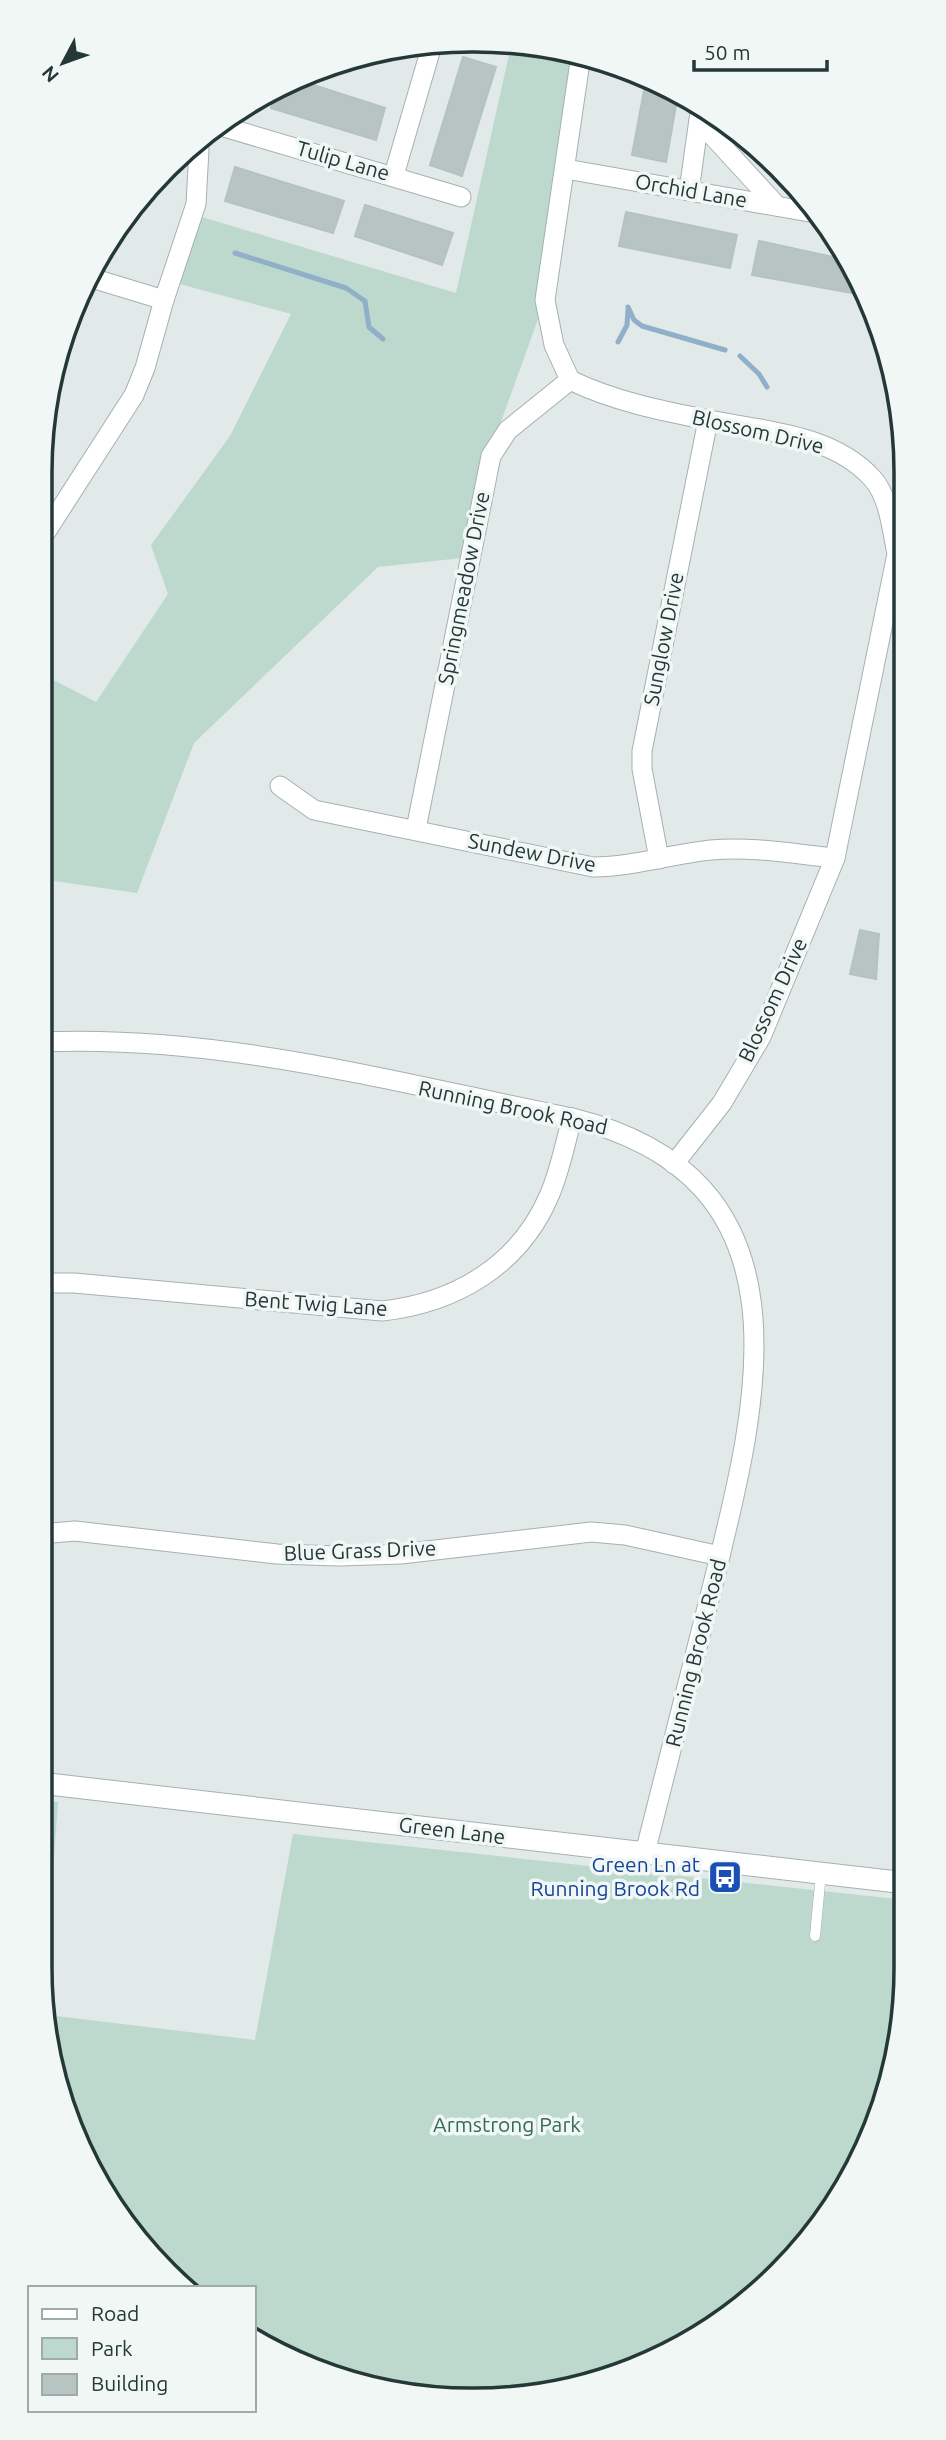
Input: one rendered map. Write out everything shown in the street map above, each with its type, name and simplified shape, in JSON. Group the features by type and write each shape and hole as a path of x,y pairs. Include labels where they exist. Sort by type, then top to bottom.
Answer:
{"street":[{"path":"394,175 429,55"},
{"path":"570,380 554,345 545,300 579,66"},
{"path":"689,191 699,119"},
{"path":"708,124 776,206"},
{"name":"Tulip Lane","path":"231,129 461,197"},
{"path":"52,522 134,395 145,368 163,300 196,204 199,155"},
{"name":"Orchid Lane","path":"566,169 801,211"},
{"path":"100,280 163,300"},
{"name":"Blossom Drive","path":"570,380 612,397 708,420 771,431 845,454 874,480 889,516 894,540"},
{"name":"Springmeadow Drive","path":"416,829 491,456 508,430 570,380"},
{"name":"Sunglow Drive","path":"659,859 642,769 642,751 708,420"},
{"name":"Blossom Drive","path":"674,1164 722,1103 761,1037 835,858 894,569"},
{"name":"Sundew Drive","path":"280,786 314,810 593,867 615,867 736,848 835,858"},
{"name":"Running Brook Road","path":"52,1042 157,1043 246,1052 572,1118 633,1138 674,1164 712,1203 729,1228 751,1285 756,1320 752,1398 746,1447 645,1853"},
{"name":"Bent Twig Lane","path":"52,1283 362,1311 411,1308 443,1298 495,1268 516,1248 536,1221 550,1194 572,1118"},
{"name":"Blue Grass Drive","path":"52,1533 75,1531 277,1554 339,1556 401,1554 592,1532 625,1535 720,1556"},
{"name":"Green Lane","path":"52,1784 894,1882"}],"lane":[{"path":"816,1936 821,1873"}],"green space":[{"path":"509,54 578,66 545,300 494,441 462,558 378,567 194,743 137,893 52,881 52,679 96,702 168,594 151,545 230,436 291,314 172,282 192,214 456,293"},
{"path":"52,1801 58,1802 52,1884"},
{"name":"Armstrong Park","path":"293,1834 894,1899 893,1995 879,2076 850,2153 823,2201 770,2264 707,2317 634,2355 582,2373 555,2379 501,2387 445,2387 391,2379 338,2365 287,2344 256,2327 256,2286 200,2286 157,2244 123,2201 96,2153 67,2076 55,2016 255,2040"}],"building":[{"path":"463,57 496,67 462,176 430,165"},
{"path":"313,85 385,108 376,140 271,108 272,104"},
{"path":"644,89 676,105 666,162 632,155"},
{"path":"235,167 344,201 333,233 225,201"},
{"path":"365,205 453,233 442,265 355,236"},
{"path":"626,212 737,235 730,268 619,246"},
{"path":"759,241 834,257 853,293 752,275"},
{"path":"860,930 879,934 876,979 850,974"}],"waterway":[{"path":"235,253 346,288 365,301 369,327 383,339"},
{"path":"628,307 634,320 642,326 725,350"},
{"path":"618,342 627,325 628,310"},
{"path":"740,356 759,374 767,387"}],"place":[{"name":"Green Ln at Running Brook Rd","path":"725,1877"}]}
